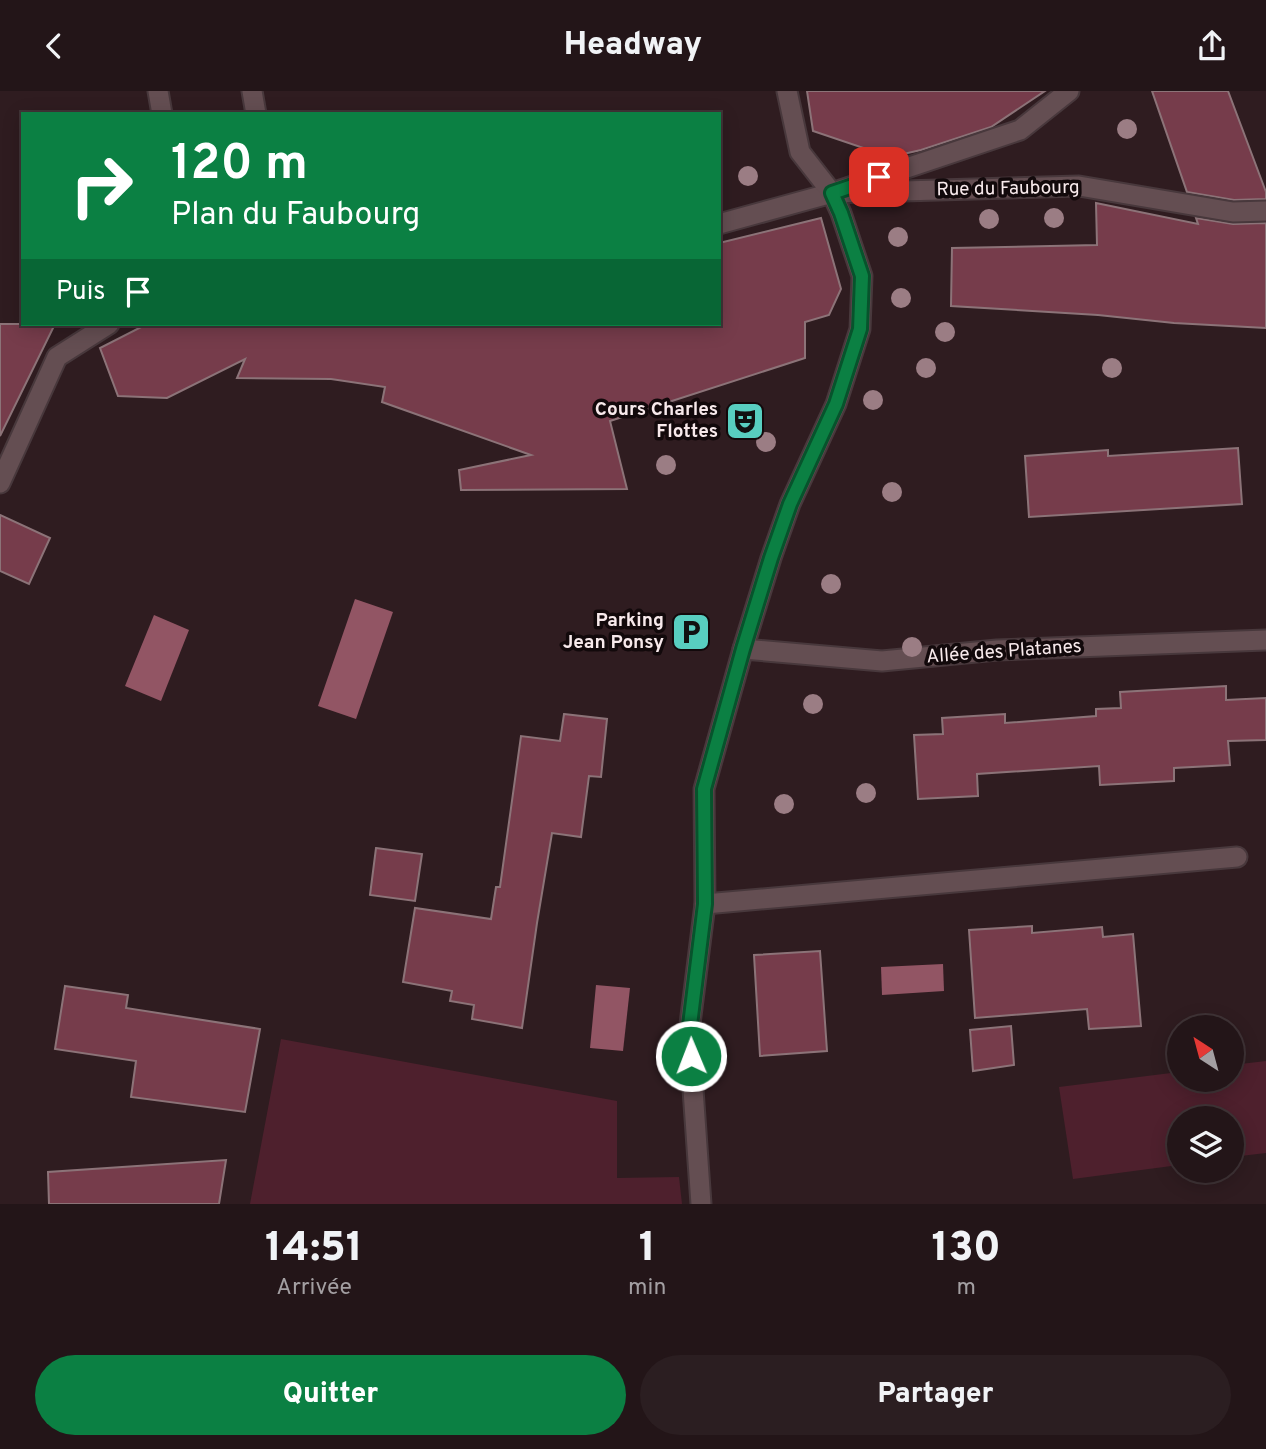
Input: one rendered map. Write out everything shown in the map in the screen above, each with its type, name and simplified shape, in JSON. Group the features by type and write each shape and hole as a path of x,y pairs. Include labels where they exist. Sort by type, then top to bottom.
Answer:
{"street":[{"path":"158,91 162,112"},
{"path":"252,91 256,112"},
{"path":"701,1204 689,1033 705,904 704,789 771,558 790,504 836,404 860,329 862,276 832,193 800,152 787,91"},
{"path":"721,223 832,193 1020,130 1069,91"},
{"name":"Rue du Faubourg","path":"832,193 1079,186 1233,212 1266,211"},
{"path":"0,483 57,357 106,326"},
{"name":"Allée des Platanes","path":"743,649 883,661 997,650 1266,640"},
{"path":"705,904 1237,857"}],"shaded area":[{"path":"355,599 393,612 356,719 318,706"},
{"path":"154,615 189,630 161,701 125,686"},
{"path":"943,964 944,991 882,995 881,967"},
{"path":"596,985 630,988 623,1051 590,1048"},
{"path":"281,1039 617,1101 617,1178 679,1177 682,1204 250,1204"},
{"path":"1266,1061 1266,1153 1244,1156 1244,1106 1167,1106 1167,1167 1073,1179 1059,1087 1167,1074 1167,1092 1244,1092 1244,1064"}],"building":[{"path":"807,91 1045,91 991,127 921,150 890,157 813,131"},
{"path":"1152,91 1228,91 1266,192 1266,199 1234,200 1187,192"},
{"path":"1096,203 1198,224 1196,218 1233,224 1266,223 1266,328 951,306 952,248 1097,245"},
{"path":"821,218 841,289 829,315 805,322 805,358 610,421 627,489 461,490 459,470 531,455 382,402 385,387 331,379 237,378 245,359 167,398 118,396 100,348 143,326 721,326 721,243"},
{"path":"0,324 54,326 0,436"},
{"path":"1238,448 1242,504 1029,517 1025,456 1108,450 1108,456"},
{"path":"0,515 50,538 29,584 0,571"},
{"path":"1226,686 1226,700 1266,698 1266,740 1228,741 1230,765 1174,768 1174,781 1100,785 1099,766 977,774 978,796 918,799 914,735 943,734 942,718 1005,714 1005,723 1096,716 1096,709 1121,708 1120,692"},
{"path":"564,714 607,719 601,777 589,776 581,837 552,833 522,1028 472,1019 474,1005 450,1001 452,991 403,982 415,908 491,919 496,887 500,887 521,736 560,741"},
{"path":"376,848 422,854 415,901 370,895"},
{"path":"1032,926 1032,933 1102,927 1103,937 1133,934 1141,1026 1089,1029 1087,1009 975,1018 969,930"},
{"path":"820,951 827,1051 760,1056 754,955"},
{"path":"65,986 128,995 126,1008 260,1029 245,1112 131,1097 136,1061 55,1049"},
{"path":"1011,1026 1014,1065 973,1071 970,1030"},
{"path":"226,1160 219,1204 49,1204 48,1172"}],"place":[{"name":"Cours Charles Flottes","path":"745,421"},
{"name":"Parking Jean Ponsy","path":"691,632"}],"route":[{"path":"691,1056 689,1033 705,904 704,789 771,558 790,504 836,404 860,329 862,276 832,193 879,177"}]}
